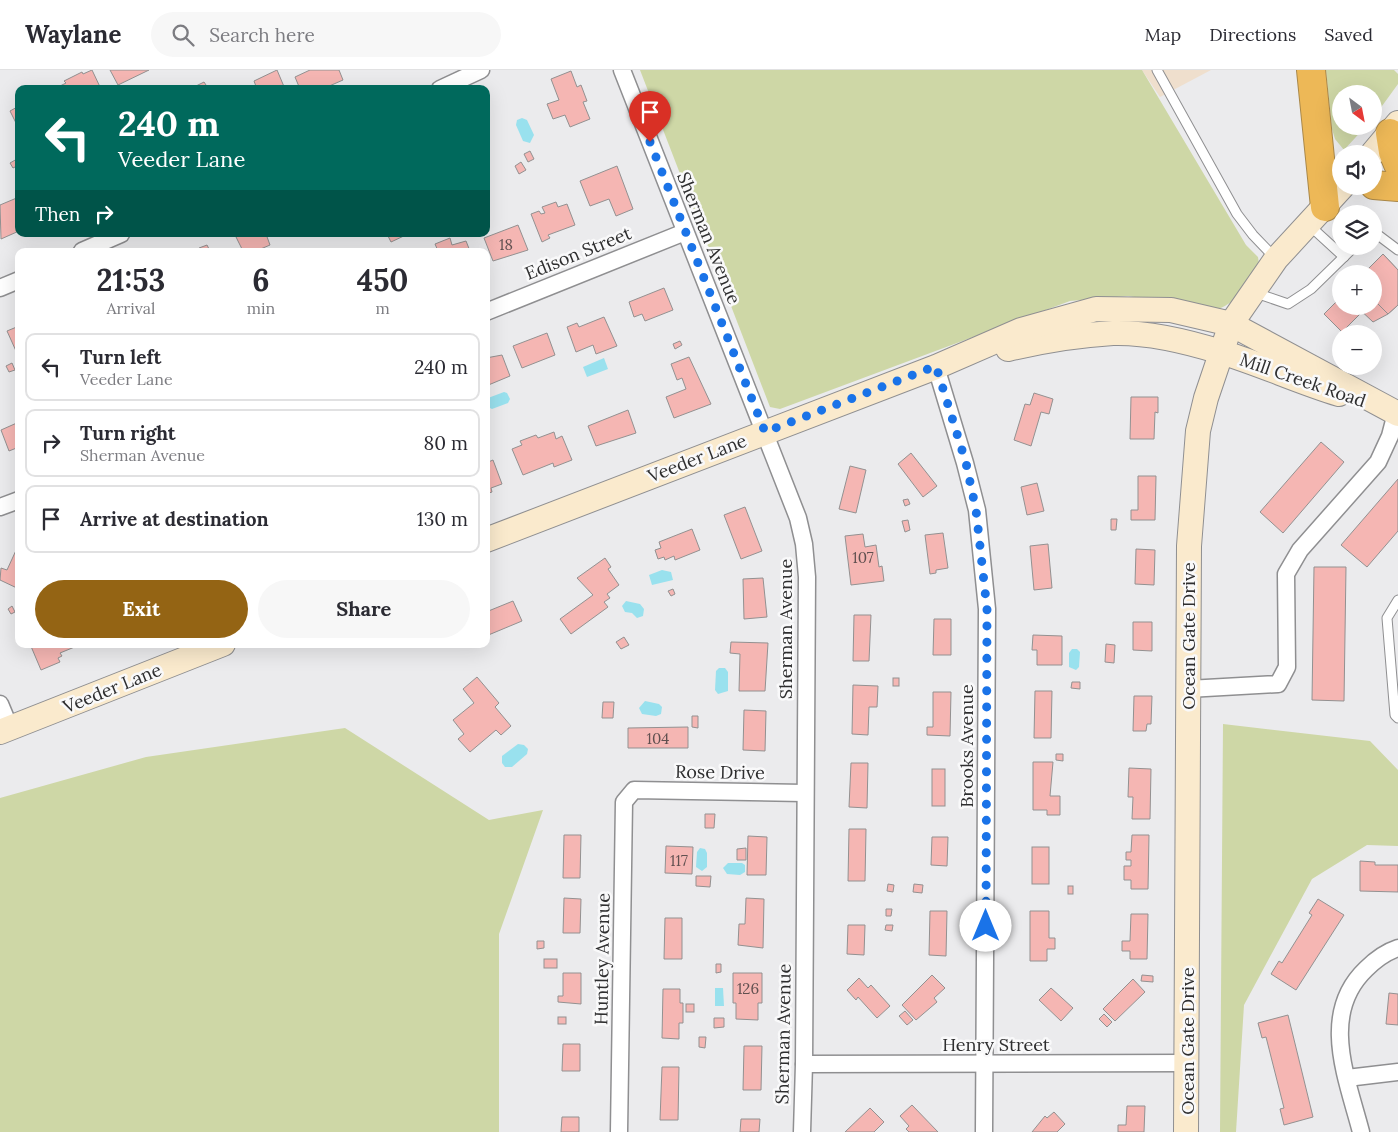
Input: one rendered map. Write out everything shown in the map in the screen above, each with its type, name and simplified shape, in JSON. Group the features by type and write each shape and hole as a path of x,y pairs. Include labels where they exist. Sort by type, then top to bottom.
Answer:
{"highway":[{"path":"1311,70 1316,122 1317,216"},
{"path":"1316,122 1332,152"},
{"path":"1394,128 1393,152 1398,164"},
{"path":"1382,186 1398,188"}],"street":[{"path":"449,85 481,70"},
{"name":"Sherman Avenue","path":"622,70 765,432 798,518 804,544 807,577 802,1132"},
{"path":"1380,145 1394,128"},
{"name":"Ocean Gate Drive","path":"1186,1132 1189,546 1198,431 1231,324 1276,259 1335,195"},
{"name":"Edison Street","path":"490,310 685,232"},
{"path":"89,248 113,237"},
{"path":"0,288 15,282"},
{"name":"Veeder Lane","path":"490,538 936,366 1022,330 1096,309 1171,310 1231,324"},
{"name":"Mill Creek Road","path":"1231,324 1393,411"},
{"name":"Veeder Lane","path":"936,366 1034,343 1114,333 1170,339 1222,352"},
{"name":"Mill Creek Road","path":"1222,352 1309,385 1393,411"},
{"name":"Brooks Avenue","path":"936,366 966,463 976,510 987,609 986,1065 984,1132"},
{"path":"1188,689 1278,684 1287,667 1286,574 1300,550 1378,462 1390,436 1393,411"},
{"path":"0,507 15,501"},
{"name":"Veeder Lane","path":"5,730 213,648"},
{"path":"0,704 5,730"},
{"name":"Rose Drive","path":"634,790 804,793"},
{"name":"Huntley Avenue","path":"619,1132 624,802 634,790"},
{"path":"1361,1132 1340,1044 1340,1015 1345,997 1356,979 1373,962 1398,948"},
{"name":"Henry Street","path":"804,1064 1187,1063"},
{"path":"1347,1078 1398,1072"}],"lane":[{"path":"1157,70 1237,214 1253,235 1276,259"},
{"path":"1253,292 1288,304 1311,289 1344,257 1317,216"},
{"path":"1382,238 1398,250"},
{"path":"1398,600 1387,618 1395,715 1398,718"}],"shaded area":[{"path":"1142,70 1211,70 1160,97"}],"green space":[{"path":"640,70 1142,70 1246,245 1258,257 1259,264 1235,299 1221,308 1213,310 1128,296 1070,301 780,409 770,407"},
{"path":"1326,70 1394,70 1398,74 1398,84 1382,106 1382,85 1332,85 1332,129"},
{"path":"1334,135 1358,135 1349,145 1340,145"},
{"path":"1223,724 1370,741 1398,770 1398,846 1367,845 1312,879 1244,1005 1236,1132 1220,1132"},
{"path":"345,728 489,820 543,810 499,934 499,1132 0,1132 0,798 146,757"}],"water":[{"path":"522,118 527,120 534,135 530,143 523,141 516,125 517,120"},
{"path":"604,358 608,369 587,377 583,367"},
{"path":"504,392 507,393 510,399 508,403 492,409 490,408 490,397"},
{"path":"662,570 671,572 673,580 652,585 649,575"},
{"path":"626,601 640,604 644,609 643,616 637,618 632,613 625,612 622,606"},
{"path":"1072,649 1077,649 1080,652 1079,667 1076,670 1069,667 1069,653"},
{"path":"719,668 725,668 728,672 728,691 718,694 715,690 716,671"},
{"path":"645,701 659,704 662,707 661,714 656,716 642,714 639,708"},
{"path":"518,744 524,745 528,749 527,754 512,767 505,767 502,763 502,756"},
{"path":"700,848 705,849 707,853 707,867 702,871 696,867 697,852"},
{"path":"728,863 742,863 745,865 745,872 740,875 727,874 723,868"},
{"path":"715,988 723,988 724,1006 715,1006"}],"building":[{"path":"92,70 99,85 62,85 66,83 64,81 82,72 83,74"},
{"path":"110,70 149,70 118,85"},
{"path":"277,70 283,85 256,85 254,81"},
{"path":"310,70 339,70 343,80 332,85 298,85 295,77"},
{"path":"571,71 577,87 581,85 587,101 583,102 590,119 570,127 565,115 553,119 547,104 559,100 551,79"},
{"path":"15,108 15,121 10,111"},
{"path":"530,151 534,159 528,162 524,154"},
{"path":"15,160 15,167 13,168 10,163"},
{"path":"521,162 526,170 519,174 515,166"},
{"path":"617,166 633,209 616,216 609,199 590,206 580,181"},
{"path":"15,199 15,233 1,239 0,205"},
{"path":"556,202 558,207 567,204 575,225 548,235 550,238 542,242 531,214 539,211 541,214 545,213 542,207"},
{"path":"518,225 528,250 493,261 490,248 488,248 484,238"},
{"path":"236,237 267,237 270,245 263,248 242,248"},
{"path":"388,237 402,237 391,242"},
{"path":"450,238 452,245 466,241 469,248 437,248 435,244"},
{"path":"1382,255 1398,270 1398,305 1388,314 1382,308 1382,265 1372,265"},
{"path":"1382,255 1398,270 1398,305 1388,314 1382,308 1382,265 1372,265"},
{"path":"664,288 673,310 645,321 642,314 634,317 629,302"},
{"path":"1332,306 1332,315 1359,315 1349,325 1335,325 1324,314"},
{"path":"1382,308 1388,314 1373,322 1366,315 1382,315"},
{"path":"604,317 617,346 596,354 593,345 576,352 567,327 577,323 579,327"},
{"path":"15,328 15,349 7,331"},
{"path":"547,333 555,355 522,368 513,346"},
{"path":"680,341 682,345 675,349 673,344"},
{"path":"502,355 510,376 490,384 490,357"},
{"path":"689,357 711,404 674,418 666,397 686,389 682,378 677,380 671,364"},
{"path":"12,363 15,370 9,372 6,366"},
{"path":"1034,393 1053,399 1049,414 1041,412 1031,446 1014,440 1025,404 1030,405"},
{"path":"1131,397 1158,397 1158,413 1155,412 1154,439 1130,439"},
{"path":"628,410 636,433 596,446 588,426"},
{"path":"15,424 15,449 9,451 1,430"},
{"path":"554,432 556,439 562,436 572,460 554,467 553,463 523,475 512,449 522,445 520,441 536,435 538,438"},
{"path":"1321,442 1344,462 1283,533 1260,512"},
{"path":"911,453 937,486 923,497 898,464"},
{"path":"493,460 502,484 491,488 492,492 490,493 490,461"},
{"path":"850,466 866,470 856,513 839,509"},
{"path":"1138,476 1156,476 1155,520 1131,520 1131,510 1138,510"},
{"path":"1398,479 1398,531 1367,567 1341,545"},
{"path":"1037,483 1044,511 1027,515 1021,487"},
{"path":"908,499 910,504 905,506 903,500"},
{"path":"745,507 762,551 741,559 724,515"},
{"path":"1111,519 1117,519 1116,530 1111,530"},
{"path":"908,520 910,530 905,532 902,521"},
{"path":"692,529 700,550 675,560 674,556 665,560 664,557 658,559 655,550 661,548 659,542"},
{"path":"943,533 948,568 936,570 936,573 930,574 925,535"},
{"path":"863,534 865,547 876,545 879,567 882,566 884,581 851,585 845,536"},
{"path":"1048,544 1052,588 1034,590 1030,546"},
{"path":"1136,549 1155,550 1154,585 1135,584"},
{"path":"15,553 15,587 0,580 1,568 7,570"},
{"path":"605,558 611,567 608,569 619,585 607,594 610,598 604,602 608,607 571,634 560,619 593,595 577,578"},
{"path":"1314,567 1346,567 1344,701 1312,700"},
{"path":"763,578 767,617 744,619 743,579"},
{"path":"673,589 675,594 671,596 668,591"},
{"path":"513,601 522,621 490,634 490,610"},
{"path":"12,606 15,612 11,614 8,609"},
{"path":"854,615 871,615 869,661 853,661"},
{"path":"934,619 951,619 951,655 933,655"},
{"path":"1133,622 1152,622 1152,651 1133,650"},
{"path":"1033,635 1062,636 1062,665 1037,665 1037,650 1032,650"},
{"path":"624,637 629,645 621,649 616,642"},
{"path":"731,642 768,643 765,691 739,691 740,654 730,653"},
{"path":"1106,644 1115,645 1114,663 1105,662"},
{"path":"32,648 72,648 60,653 62,656 58,658 60,662 41,670"},
{"path":"477,677 499,703 495,707 511,726 501,735 496,730 470,752 458,739 464,734 453,720 474,703 463,689"},
{"path":"893,678 899,678 899,686 893,686"},
{"path":"1072,682 1080,682 1080,689 1071,688"},
{"path":"853,685 878,686 877,707 869,707 868,735 852,734"},
{"path":"1035,691 1052,691 1051,738 1034,738"},
{"path":"933,692 951,692 950,736 927,735 927,727 933,727"},
{"path":"1134,696 1152,696 1151,724 1147,724 1146,731 1133,731"},
{"path":"603,702 614,702 613,718 602,718"},
{"path":"744,710 766,711 765,751 743,750"},
{"path":"692,716 698,716 698,728 692,727"},
{"path":"688,727 688,748 628,748 628,728"},
{"path":"1056,754 1063,754 1063,761 1056,760"},
{"path":"1033,762 1053,762 1050,796 1060,796 1060,815 1047,815 1047,810 1033,810"},
{"path":"851,763 868,763 867,808 849,807"},
{"path":"1129,768 1151,769 1150,819 1132,819 1133,797 1128,797"},
{"path":"932,769 945,769 945,806 932,806"},
{"path":"705,814 715,814 714,828 705,828"},
{"path":"849,829 866,829 865,881 848,881"},
{"path":"564,835 581,835 580,878 563,878"},
{"path":"1132,835 1149,835 1148,889 1131,889 1131,880 1124,880 1124,866 1131,866 1131,860 1126,860 1126,852 1131,852"},
{"path":"748,836 767,837 766,875 747,875"},
{"path":"932,837 948,837 947,866 931,865"},
{"path":"666,846 693,847 692,874 665,873"},
{"path":"1032,847 1049,847 1049,884 1032,884"},
{"path":"746,848 746,860 737,860 737,849"},
{"path":"1360,861 1375,862 1375,865 1398,865 1398,892 1360,891"},
{"path":"696,876 711,876 710,887 696,886"},
{"path":"888,884 894,885 893,892 887,891"},
{"path":"914,884 923,885 922,893 913,892"},
{"path":"1068,886 1073,886 1073,894 1068,894"},
{"path":"564,898 581,899 580,933 563,933"},
{"path":"746,898 764,899 763,948 738,945 739,924 745,924"},
{"path":"1318,899 1344,915 1296,990 1271,974 1279,961 1282,963 1312,915 1309,913"},
{"path":"886,909 892,909 891,916 886,916"},
{"path":"930,911 947,911 946,956 929,955"},
{"path":"1030,911 1049,911 1049,938 1055,938 1055,949 1047,949 1047,961 1030,961"},
{"path":"1131,914 1148,914 1147,959 1130,959 1130,951 1122,951 1122,941 1130,941"},
{"path":"665,918 682,918 682,959 664,959"},
{"path":"848,925 865,925 864,955 847,954"},
{"path":"886,925 893,925 892,931 885,930"},
{"path":"537,941 544,941 544,948 537,949"},
{"path":"544,959 557,959 557,968 544,968"},
{"path":"716,964 721,964 721,972 716,973"},
{"path":"563,973 581,973 581,1004 558,1002 558,996 563,996"},
{"path":"733,973 762,973 762,1003 758,1003 758,1020 736,1019 736,1003 733,1003"},
{"path":"932,975 945,988 934,998 937,1002 916,1020 902,1005"},
{"path":"1142,975 1153,976 1153,982 1141,981"},
{"path":"859,978 868,988 871,985 890,1006 877,1018 858,997 856,1000 847,990"},
{"path":"1133,979 1145,992 1115,1021 1103,1009"},
{"path":"1051,988 1073,1008 1061,1021 1039,1000"},
{"path":"663,989 680,989 680,1003 683,1003 683,1023 679,1023 679,1039 662,1038"},
{"path":"1389,993 1398,994 1398,1025 1386,1024"},
{"path":"686,1004 694,1004 694,1012 686,1012"},
{"path":"905,1011 913,1020 907,1025 899,1016"},
{"path":"1104,1014 1112,1022 1107,1027 1099,1019"},
{"path":"1288,1015 1313,1117 1284,1125 1280,1109 1284,1108 1266,1037 1262,1038 1258,1023"},
{"path":"558,1017 566,1017 566,1024 558,1024"},
{"path":"714,1018 724,1018 724,1027 714,1028"},
{"path":"699,1037 706,1037 705,1048 699,1047"},
{"path":"563,1044 580,1044 580,1071 562,1071"},
{"path":"744,1046 762,1046 761,1090 743,1090"},
{"path":"662,1067 679,1067 678,1120 660,1120"},
{"path":"912,1105 938,1132 909,1132 906,1129 909,1126 900,1116"},
{"path":"1127,1106 1145,1106 1144,1132 1118,1132 1118,1125 1126,1125"},
{"path":"870,1108 884,1122 874,1132 845,1132"},
{"path":"1054,1112 1065,1124 1057,1132 1032,1132 1045,1116 1047,1118"},
{"path":"562,1117 579,1117 579,1132 561,1132"},
{"path":"741,1119 760,1119 759,1132 740,1132"}],"route":[{"path":"650,142 765,432 936,366 966,463 976,510 987,609 986,926"}]}
